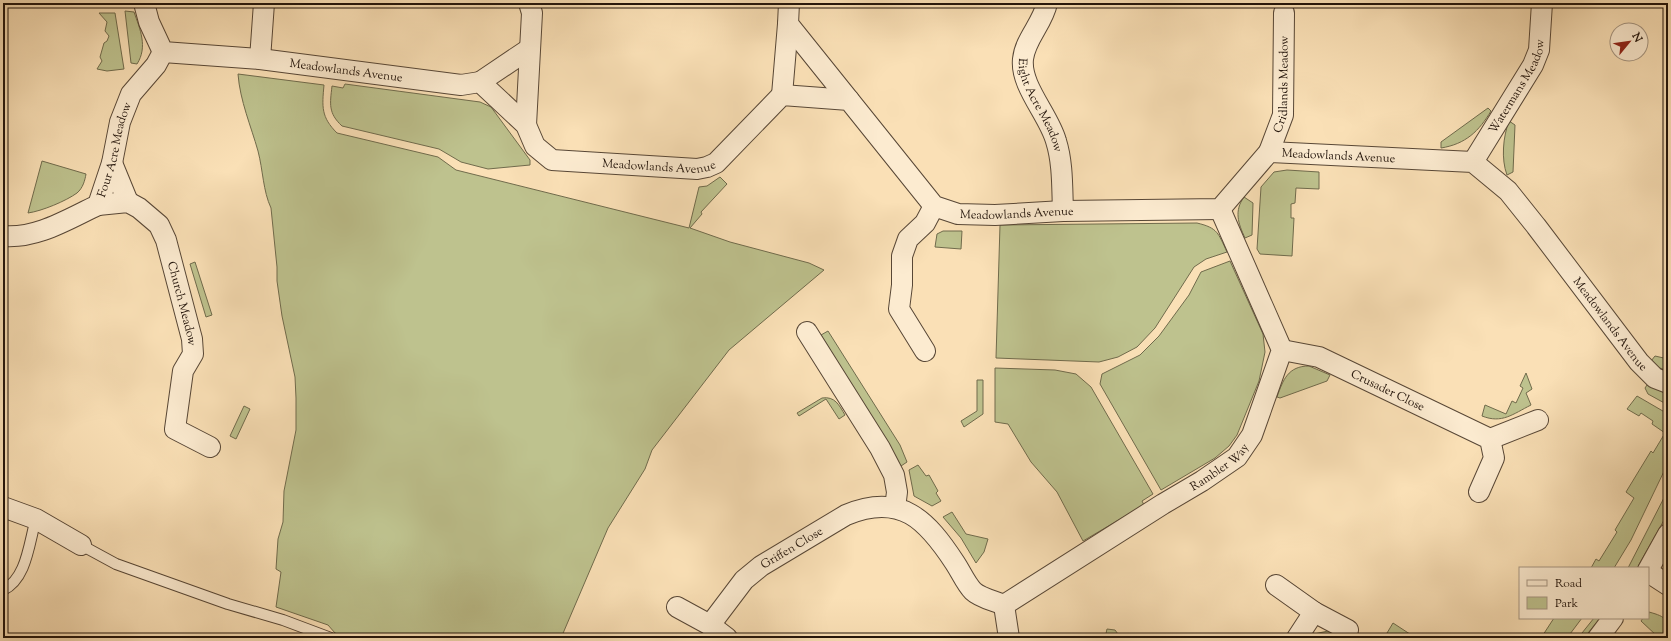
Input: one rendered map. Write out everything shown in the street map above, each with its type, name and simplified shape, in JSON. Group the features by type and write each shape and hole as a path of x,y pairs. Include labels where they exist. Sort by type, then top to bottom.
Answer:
{"street":[{"path":"144,3 149,22 163,52"},
{"path":"260,59 264,3"},
{"name":"Meadowlands Avenue","path":"526,125 532,13 529,3"},
{"path":"789,3 782,95 849,100"},
{"name":"Eight Acre Meadow","path":"1047,3 1046,11 1028,43 1023,58 1023,72 1056,139 1059,153 1063,211"},
{"name":"Watermans Meadow","path":"1472,162 1533,65 1539,50 1542,3"},
{"name":"Cridlands Meadow","path":"1269,152 1283,116 1284,13"},
{"path":"788,24 934,206 926,223 908,239 902,256 902,285 899,309 925,351"},
{"name":"Meadowlands Avenue","path":"163,52 260,59 461,85 480,82 529,49"},
{"name":"Four Acre Meadow","path":"3,236 15,237 36,233 98,205 112,163 120,122 131,94 156,65 163,52"},
{"name":"Meadowlands Avenue","path":"480,82 526,125 535,146 552,160 697,169 716,163 782,95"},
{"name":"Meadowlands Avenue","path":"934,206 958,214 995,215 1063,211 1220,209 1269,152 1472,162 1508,191 1639,362 1655,378 1668,383"},
{"path":"98,205 128,202 112,163"},
{"name":"Church Meadow","path":"128,202 139,208 159,226 166,240 192,339 193,354 183,371 175,429 210,447"},
{"path":"1220,209 1282,350"},
{"path":"807,332 880,448 894,475 897,492 896,508"},
{"name":"Crusader Close","path":"1282,350 1319,357 1490,440"},
{"name":"Rambler Way","path":"1004,605 1163,504 1202,481 1237,456 1252,435 1282,350"},
{"path":"1479,492 1494,458 1490,440 1538,420"},
{"path":"3,506 36,519 81,545"},
{"name":"Griffen Close","path":"710,625 744,580 761,566 846,515 860,509 878,507 896,508 912,514 924,522 938,537 974,592 1004,605"},
{"path":"1649,569 1668,534"},
{"path":"1649,572 1668,585"},
{"path":"1276,585 1314,612 1348,630"},
{"path":"1004,605 1009,638"},
{"path":"677,607 710,625 727,638"},
{"path":"1297,638 1314,612"},
{"path":"1598,638 1612,619"}],"lane":[{"path":"3,590 10,586 20,574 36,519"},
{"path":"81,545 116,564 228,604 283,620 331,638"}],"green space":[{"path":"125,11 134,12 142,38 142,51 137,64 131,63"},
{"path":"99,13 115,13 124,69 107,71 97,69 102,61 100,57 104,43 107,41 109,36 105,31 107,22"},
{"path":"238,74 324,85 323,106 325,117 337,133 438,157 456,170 689,228 699,187 707,186 720,177 727,184 701,212 702,214 690,228 730,242 809,263 824,270 729,350 652,450 645,469 608,528 561,638 347,638 335,633 328,625 276,607 281,572 276,569 278,539 283,522 284,491 296,430 295,377 282,316 277,281 271,208 266,195 258,151 243,104"},
{"path":"345,84 480,102 491,107 530,160 530,165 488,169 461,162 439,149 342,126 334,117 332,112 331,98 332,86 343,88"},
{"path":"1488,108 1491,111 1482,125 1471,136 1458,143 1441,148 1441,142"},
{"path":"1509,121 1515,125 1513,172 1507,175 1503,155 1505,134"},
{"path":"42,161 86,174 85,179 81,189 72,196 47,208 28,213"},
{"path":"1287,170 1319,172 1319,189 1296,188 1295,203 1291,204 1291,218 1294,218 1292,256 1260,254 1257,249 1261,187 1274,172"},
{"path":"1244,197 1253,203 1252,235 1245,238 1240,227 1238,217 1239,207"},
{"path":"1197,223 1213,229 1219,236 1227,252 1206,259 1194,267 1155,328 1137,347 1118,357 1099,362 996,358 1000,225"},
{"path":"943,231 962,231 961,249 935,247 937,234"},
{"path":"1230,261 1263,334 1265,352 1259,381 1237,435 1229,446 1215,458 1161,490 1100,384 1102,374 1140,355 1159,336 1189,295 1201,272"},
{"path":"195,262 212,315 206,317 190,264"},
{"path":"828,331 900,445 907,462 901,466 821,335"},
{"path":"1655,356 1668,359 1668,371 1657,367 1651,361"},
{"path":"1309,366 1330,375 1327,381 1280,398 1277,397 1284,380 1291,371 1296,368"},
{"path":"995,368 1055,370 1076,374 1091,387 1153,494 1142,501 1144,505 1083,541 1057,492 1031,462 1008,424 995,422"},
{"path":"1526,373 1532,389 1526,393 1531,405 1507,417 1496,419 1482,416 1485,405 1506,414 1512,401 1516,403 1523,388 1520,386"},
{"path":"977,380 983,380 983,414 964,427 961,421 977,411"},
{"path":"1647,385 1668,394 1668,405 1648,394 1645,388"},
{"path":"1637,396 1668,414 1668,463 1631,540 1615,567 1592,567 1596,559 1599,561 1617,532 1615,530 1634,498 1626,492 1651,451 1653,453 1665,433 1652,424 1653,421 1641,413 1639,416 1627,409"},
{"path":"822,398 830,398 836,402 845,415 839,419 826,399 799,416 797,413"},
{"path":"244,406 250,409 236,439 230,436"},
{"path":"918,465 926,476 929,475 938,491 936,493 941,501 932,506 914,496 909,470"},
{"path":"1668,490 1668,513 1638,567 1629,567"},
{"path":"952,512 966,534 988,539 984,552 976,563 961,538 943,517"},
{"path":"1649,612 1663,617 1668,627 1668,638 1655,638 1657,636 1641,621 1642,619 1649,619"},
{"path":"1553,619 1581,619 1567,638 1541,638"},
{"path":"1593,619 1599,619 1584,638 1578,638"},
{"path":"1393,623 1416,638 1394,638 1387,633"},
{"path":"1107,629 1115,630 1121,638 1105,638"},
{"path":"1328,631 1336,633 1344,638 1309,638 1314,634"}]}
